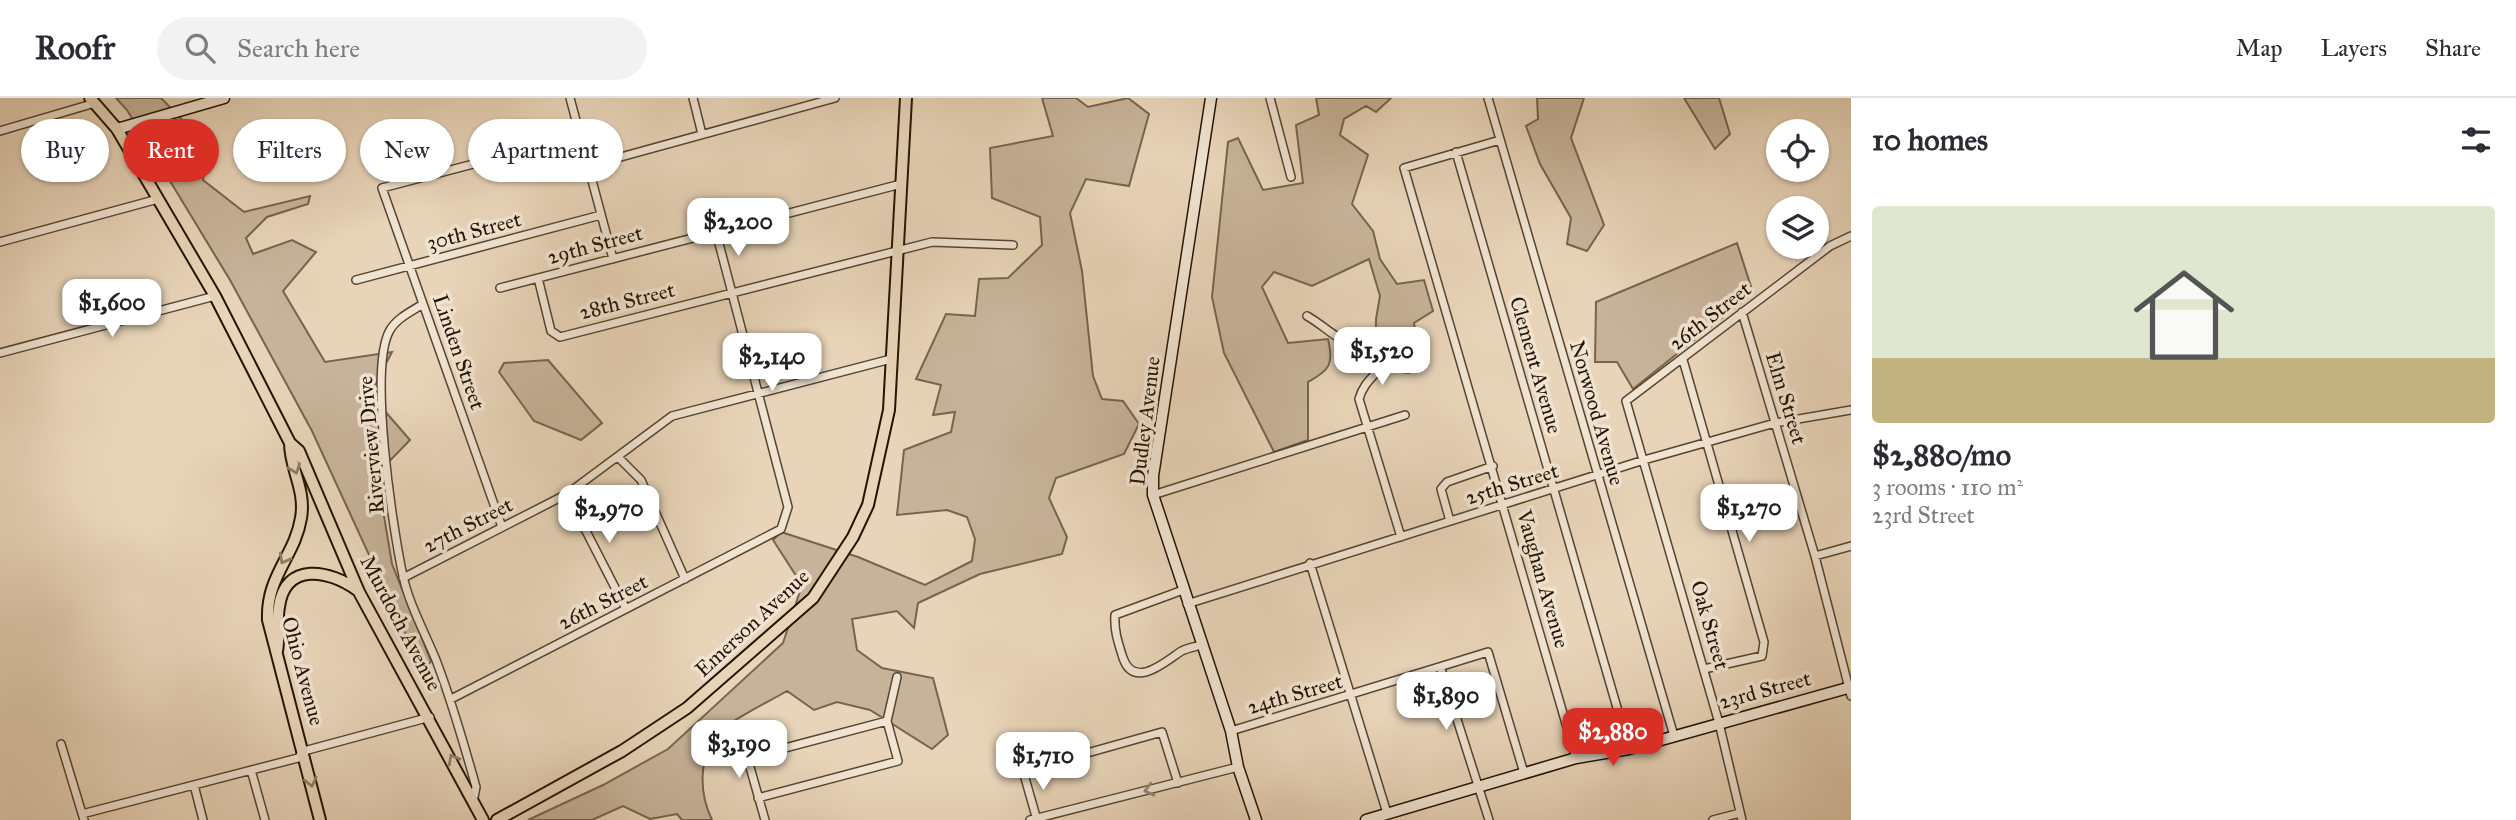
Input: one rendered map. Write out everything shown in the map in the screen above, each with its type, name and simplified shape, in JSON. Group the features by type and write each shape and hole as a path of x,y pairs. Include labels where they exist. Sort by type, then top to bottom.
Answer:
{"main road":[{"name":"Emerson Avenue","path":"496,820 653,733 728,675 813,598 834,570 869,505 885,432 906,98"},
{"name":"Murdoch Avenue","path":"92,100 117,129 215,296 290,443 299,451 359,592 474,797 483,820"},
{"name":"Murdoch Avenue","path":"290,443 290,456 302,495"},
{"name":"Ohio Avenue","path":"302,495 298,531 276,572 267,603 276,654 309,749 320,820"},
{"path":"302,510 317,515 328,524"},
{"path":"276,654 280,637 279,604 288,586 295,580 321,573 342,579 359,592"}],"street":[{"path":"117,129 224,98"},
{"path":"570,98 576,119"},
{"path":"693,98 702,134"},
{"path":"623,156 835,98"},
{"name":"Dudley Avenue","path":"1211,98 1153,476 1153,495 1231,731 1238,767 1256,820"},
{"path":"1270,98 1291,177"},
{"name":"Norwood Avenue","path":"1488,98 1674,736"},
{"path":"0,131 92,100"},
{"path":"1456,152 1500,139"},
{"name":"Vaughan Avenue","path":"1456,152 1404,168 1576,758"},
{"name":"Clement Avenue","path":"1456,152 1629,750"},
{"name":"Linden Street","path":"468,165 382,188 502,527"},
{"path":"592,182 613,259"},
{"name":"29th Street","path":"500,288 901,184"},
{"path":"0,242 158,199"},
{"name":"30th Street","path":"356,280 601,215"},
{"path":"716,232 758,394"},
{"name":"26th Street","path":"1626,401 1830,246 1851,236"},
{"name":"28th Street","path":"538,278 551,331 559,337 932,242 1013,245"},
{"path":"0,353 215,296"},
{"name":"Riverview Drive","path":"423,303 396,322 389,332 382,353 382,425 403,578 450,699 477,787 474,797"},
{"name":"Elm Street","path":"1742,312 1815,556 1850,691"},
{"path":"1307,316 1348,343 1359,346 1379,342 1388,345 1387,361 1362,388 1359,399 1401,537"},
{"name":"27th Street","path":"403,578 567,494 672,416 891,359"},
{"path":"1683,360 1764,642 1762,656 1704,669"},
{"name":"26th Street","path":"450,699 776,533 786,518 786,500 758,394"},
{"name":"Oak Street","path":"1626,401 1719,723 1741,816"},
{"name":"25th Street","path":"1187,604 1310,563 1644,460 1775,423 1851,410"},
{"path":"1153,495 1405,415"},
{"path":"618,457 641,480 685,579"},
{"path":"1450,521 1441,489 1447,482 1493,466"},
{"path":"567,494 626,609"},
{"path":"1815,556 1851,545"},
{"path":"1310,563 1349,697 1387,813"},
{"path":"1183,590 1115,615 1114,632 1125,664 1130,670 1141,674 1165,666 1181,651 1201,645"},
{"name":"24th Street","path":"1231,731 1441,669 1488,652 1524,773"},
{"path":"1441,669 1489,820"},
{"path":"758,798 898,761 887,721 897,677"},
{"name":"23rd Street","path":"1366,820 1576,758 1629,750 1719,723 1850,691"},
{"path":"61,744 83,817 298,758 309,749 429,717"},
{"path":"747,758 887,721"},
{"path":"740,732 765,820"},
{"path":"1178,783 1161,732 1023,771 1035,820 1178,783 1238,767"},
{"path":"251,770 265,820"},
{"path":"194,785 203,820"},
{"path":"1713,820 1741,816"}],"shaded area":[{"path":"116,98 161,98 182,119 132,119"},
{"path":"1042,98 1076,98 1088,107 1128,98 1149,114 1129,186 1086,179 1070,213 1082,271 1093,376 1102,399 1123,401 1139,424 1124,454 1056,478 1049,498 1067,537 1062,554 980,574 918,603 914,628 897,611 852,619 857,650 882,668 933,678 948,735 932,749 870,710 837,702 814,710 787,691 730,723 711,743 704,765 703,787 712,820 682,820 677,814 650,819 623,806 592,820 528,820 603,785 668,749 783,643 802,585 773,540 781,532 858,557 925,585 972,561 975,539 967,517 947,510 897,515 904,450 951,432 955,412 933,415 941,385 916,379 946,314 975,316 979,279 1008,278 1042,245 1040,217 992,198 990,148 1053,136"},
{"path":"1316,98 1391,98 1376,112 1366,106 1344,119 1340,135 1368,155 1352,204 1373,231 1380,259 1397,284 1424,280 1433,311 1414,323 1416,338 1409,373 1375,369 1376,319 1380,296 1369,259 1312,286 1274,272 1262,287 1288,343 1328,339 1330,360 1326,370 1308,382 1308,440 1274,452 1224,353 1212,297 1228,142 1238,138 1263,190 1303,183 1296,125 1319,115"},
{"path":"1537,98 1584,98 1571,138 1604,225 1587,251 1567,244 1571,218 1540,164 1526,126 1538,119"},
{"path":"1684,98 1719,98 1730,134 1715,149"},
{"path":"171,182 206,182 244,212 310,196 308,204 267,217 246,238 253,254 292,240 316,252 283,291 325,362 392,352 370,394 410,440 377,474 392,564 431,661 423,672 312,431 230,280"},
{"path":"1737,243 1753,293 1633,389 1617,362 1595,362 1596,302"},
{"path":"548,360 602,423 581,440 534,421 499,372 504,363"}]}
